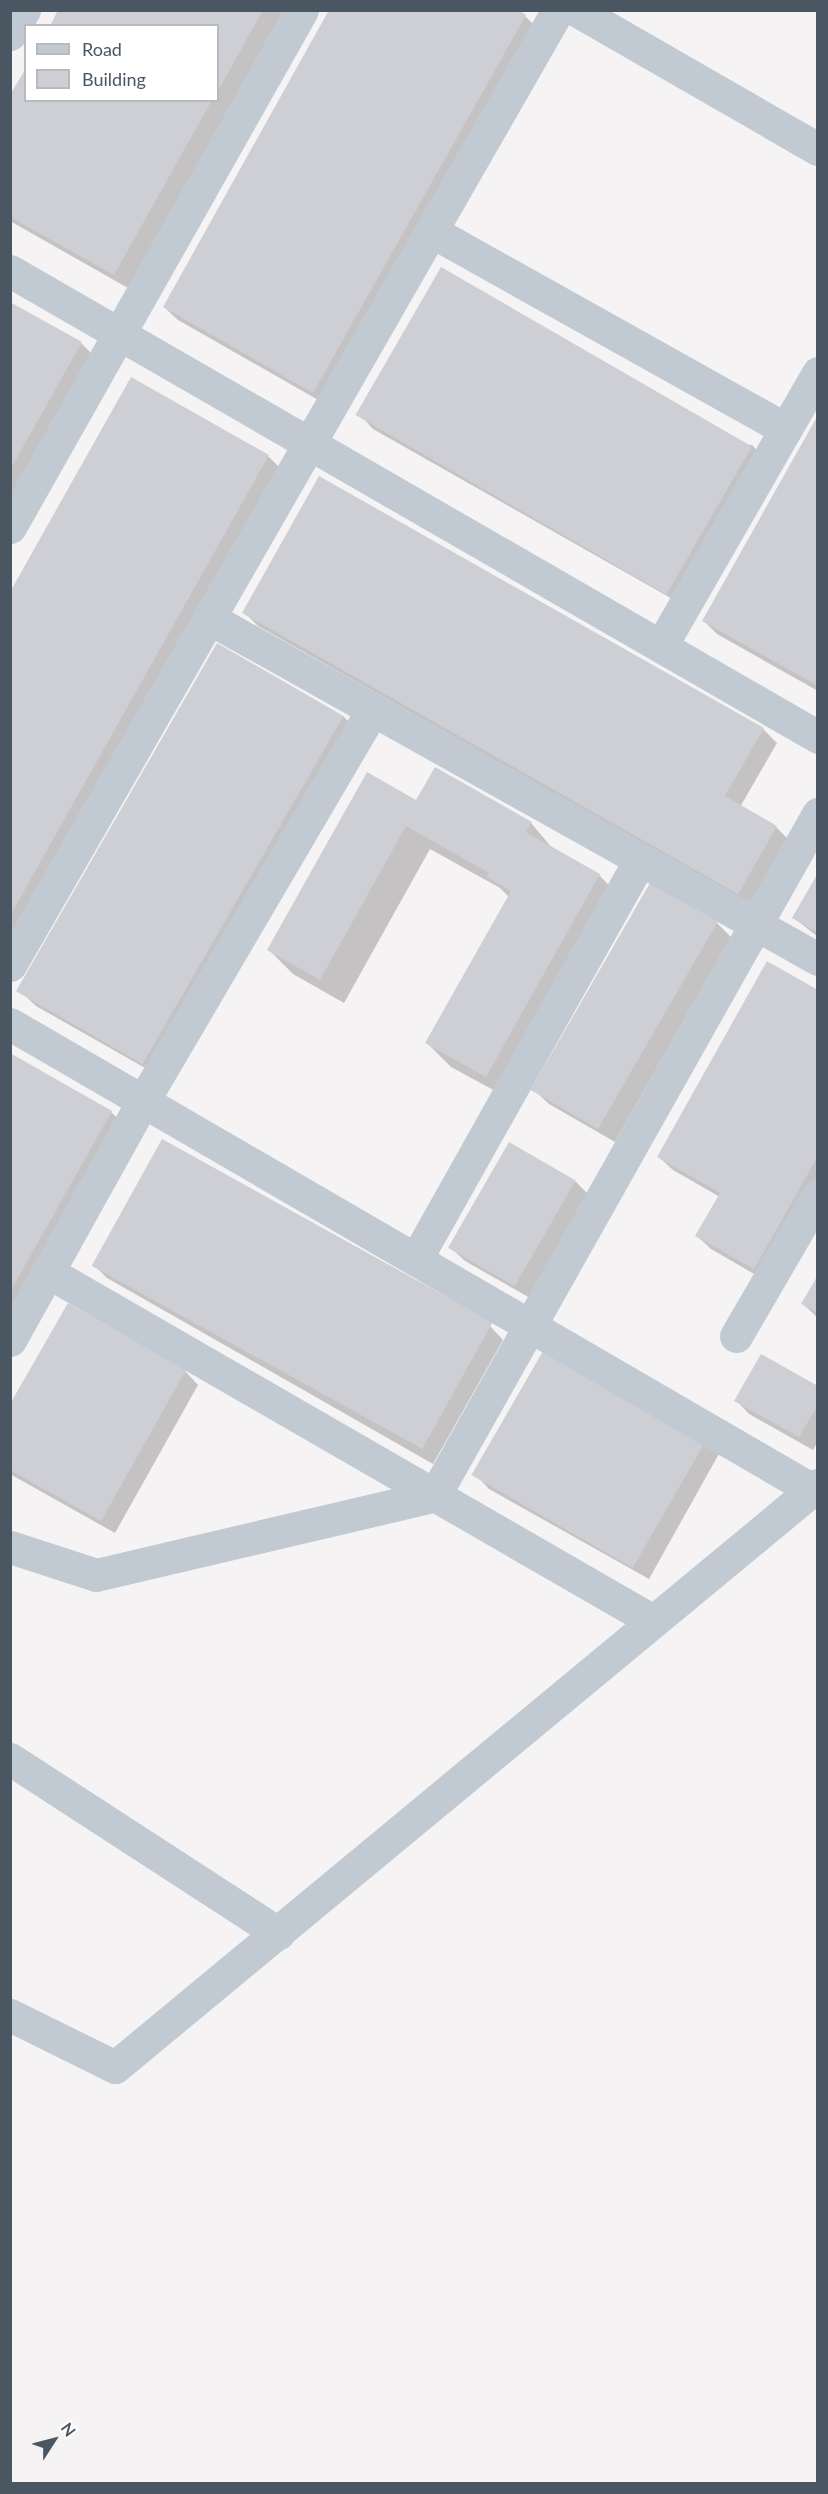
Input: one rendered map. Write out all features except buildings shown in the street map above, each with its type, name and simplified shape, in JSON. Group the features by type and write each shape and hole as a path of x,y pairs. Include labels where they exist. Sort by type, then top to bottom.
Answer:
{"street":[{"path":"10,34 24,10"},
{"path":"10,527 117,332 302,10"},
{"path":"10,965 558,10"},
{"path":"576,10 818,149"},
{"path":"431,231 786,429"},
{"path":"10,271 818,737"},
{"path":"661,646 818,373"},
{"path":"209,618 639,861 818,959"},
{"path":"10,1340 143,1101 372,711"},
{"path":"10,1547 96,1575 434,1496 818,814"},
{"path":"416,1259 639,861"},
{"path":"10,1024 814,1487 115,2067 10,2015"},
{"path":"736,1336 818,1195"},
{"path":"48,1272 653,1621"},
{"path":"10,1760 278,1933"}]}
